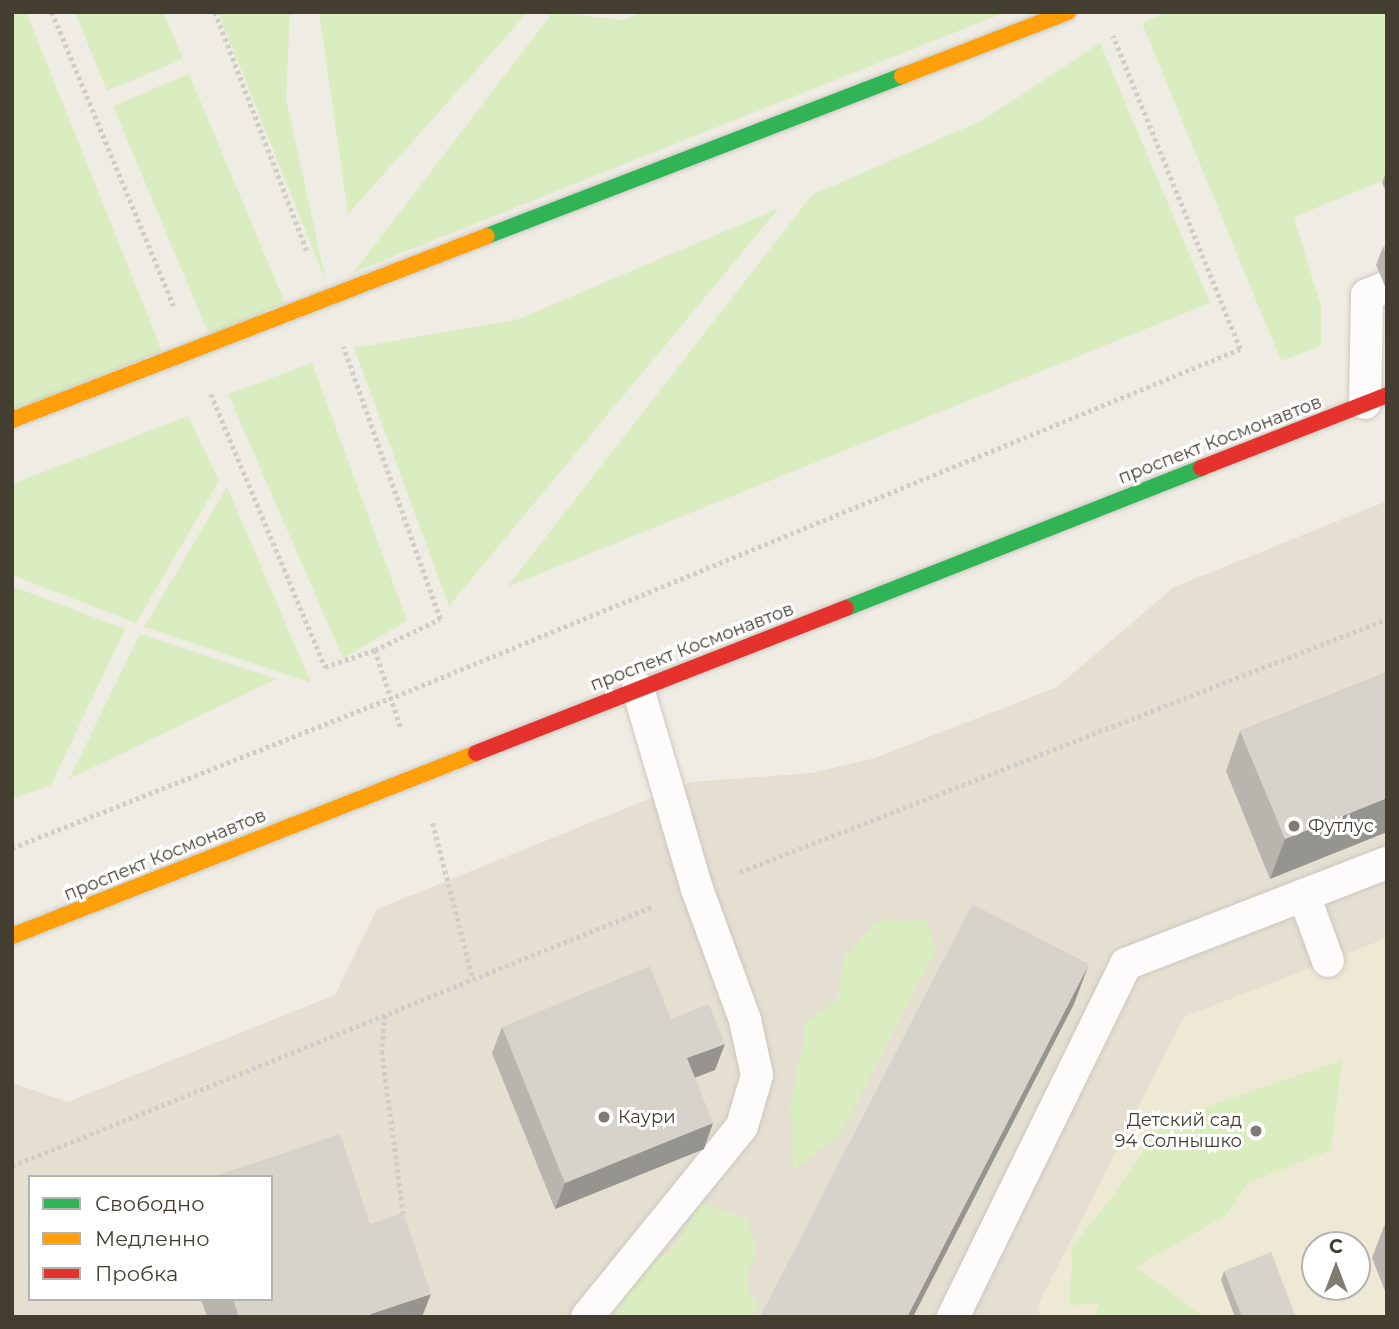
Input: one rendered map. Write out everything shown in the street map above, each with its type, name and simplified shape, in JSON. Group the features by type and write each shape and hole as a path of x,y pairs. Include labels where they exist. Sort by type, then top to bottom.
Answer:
{"main road":[{"path":"12,420 1068,12"},
{"name":"проспект Космонавтов","path":"12,936 1376,399"}],"lane":[{"path":"1376,399 1367,295 1387,287"},
{"path":"587,1317 742,1126 757,1074 745,1020 697,889 638,689"},
{"path":"953,1317 1126,964 1387,863"},
{"path":"1304,895 1328,961"}],"path":[{"path":"52,12 193,350"},
{"path":"215,12 327,300"},
{"path":"12,848 402,694 1240,349 1108,25"},
{"path":"217,408 325,667 375,650 440,619 348,361"},
{"path":"385,1015 382,1051 405,1222"}],"shaded area":[{"path":"1387,501 1387,1317 12,1317 12,1083 68,1102 335,995 377,909 691,782 812,773 875,758 1057,687 1174,587"},
{"name":"Детский сад 94 Солнышко","path":"1387,938 1387,1317 1041,1317 1038,1305 1184,1017"}],"green space":[{"path":"12,12 26,12 162,351 12,411"},
{"path":"75,12 163,12 183,59 107,91"},
{"path":"218,12 290,12 286,98 326,282"},
{"path":"319,12 528,12 348,214"},
{"path":"553,12 624,20 642,12 1006,12 354,272"},
{"path":"1168,12 1387,12 1387,179 1294,217 1321,307 1321,346 1281,361 1142,23"},
{"path":"1100,43 1210,303 507,587 812,195 983,120"},
{"path":"189,74 285,303 209,335 113,106"},
{"path":"779,208 449,606 354,348 519,319"},
{"path":"312,363 407,621 343,658 228,394"},
{"path":"188,416 219,481 136,623 12,575 12,484"},
{"path":"227,487 311,683 144,627"},
{"path":"12,586 125,629 51,785 12,799"},
{"path":"140,634 276,679 69,779"},
{"path":"925,920 936,949 841,1133 794,1170 790,1107 807,1022 838,999 843,959 877,921"},
{"path":"1342,1060 1331,1150 1248,1183 1226,1215 1136,1267 1204,1317 1094,1317 1099,1304 1069,1305 1073,1245 1112,1197 1163,1122"},
{"path":"702,1203 748,1220 756,1251 745,1285 759,1308 749,1317 616,1317 619,1287 671,1250"}],"building":[{"path":"1387,672 1387,798 1285,839 1240,731"},
{"path":"972,904 1089,964 907,1317 760,1317"},
{"name":"Каури","path":"650,966 671,1019 709,1004 725,1044 687,1058 713,1123 565,1183 502,1027"},
{"path":"340,1134 370,1224 403,1213 431,1294 371,1314 372,1317 239,1317 234,1301 273,1301 273,1175 218,1175"},
{"path":"1271,1252 1296,1317 1242,1317 1224,1271"}],"traffic: fast":[{"path":"487,236 902,76"},
{"path":"846,608 1201,468"}],"traffic: slow":[{"path":"902,76 1068,12"},
{"path":"12,420 487,236"},
{"path":"12,936 476,753"}],"traffic: jam":[{"path":"1201,468 1387,395"},
{"path":"476,753 846,608"}],"place":[{"name":"Футлус","path":"1294,826"},
{"name":"Каури","path":"604,1117"},
{"name":"Детский сад 94 Солнышко","path":"1256,1131"}]}
